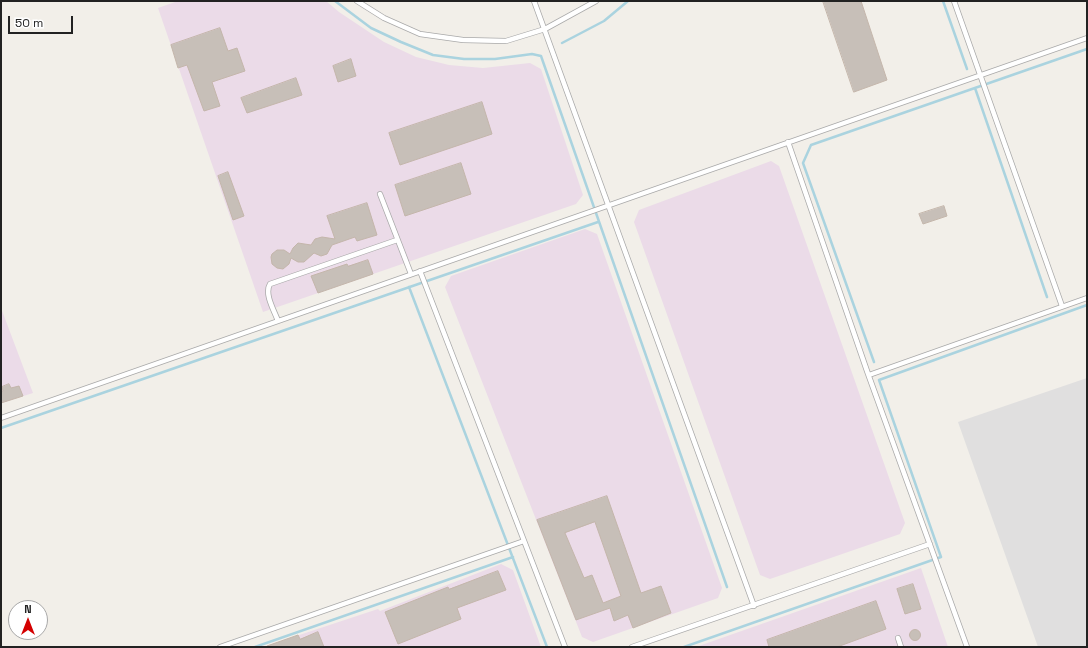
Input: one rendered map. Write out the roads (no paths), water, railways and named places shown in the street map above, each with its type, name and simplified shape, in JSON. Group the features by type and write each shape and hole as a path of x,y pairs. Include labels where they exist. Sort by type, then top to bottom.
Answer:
{"lane":[{"path":"358,1 384,18 420,34 464,40 506,41 545,29 596,1"},
{"path":"534,1 754,606"},
{"path":"954,1 1062,306"},
{"path":"1,418 1087,38"},
{"path":"788,142 869,375 967,647"},
{"path":"380,194 411,274"},
{"path":"278,321 268,293 270,284 397,240"},
{"path":"420,271 565,647"},
{"path":"869,375 1087,298"},
{"path":"220,647 524,541"},
{"path":"632,647 930,544"},
{"path":"898,638 901,647"}],"waterway":[{"path":"335,1 371,28 433,55 464,59 495,59 532,54 541,56 727,587"},
{"path":"562,43 604,21 628,1"},
{"path":"943,1 967,69"},
{"path":"874,362 803,163 811,145 1087,49"},
{"path":"975,88 1047,297"},
{"path":"1,428 598,222"},
{"path":"409,287 547,647"},
{"path":"684,647 941,557 879,380 1087,305"},
{"path":"255,647 513,557"}]}
